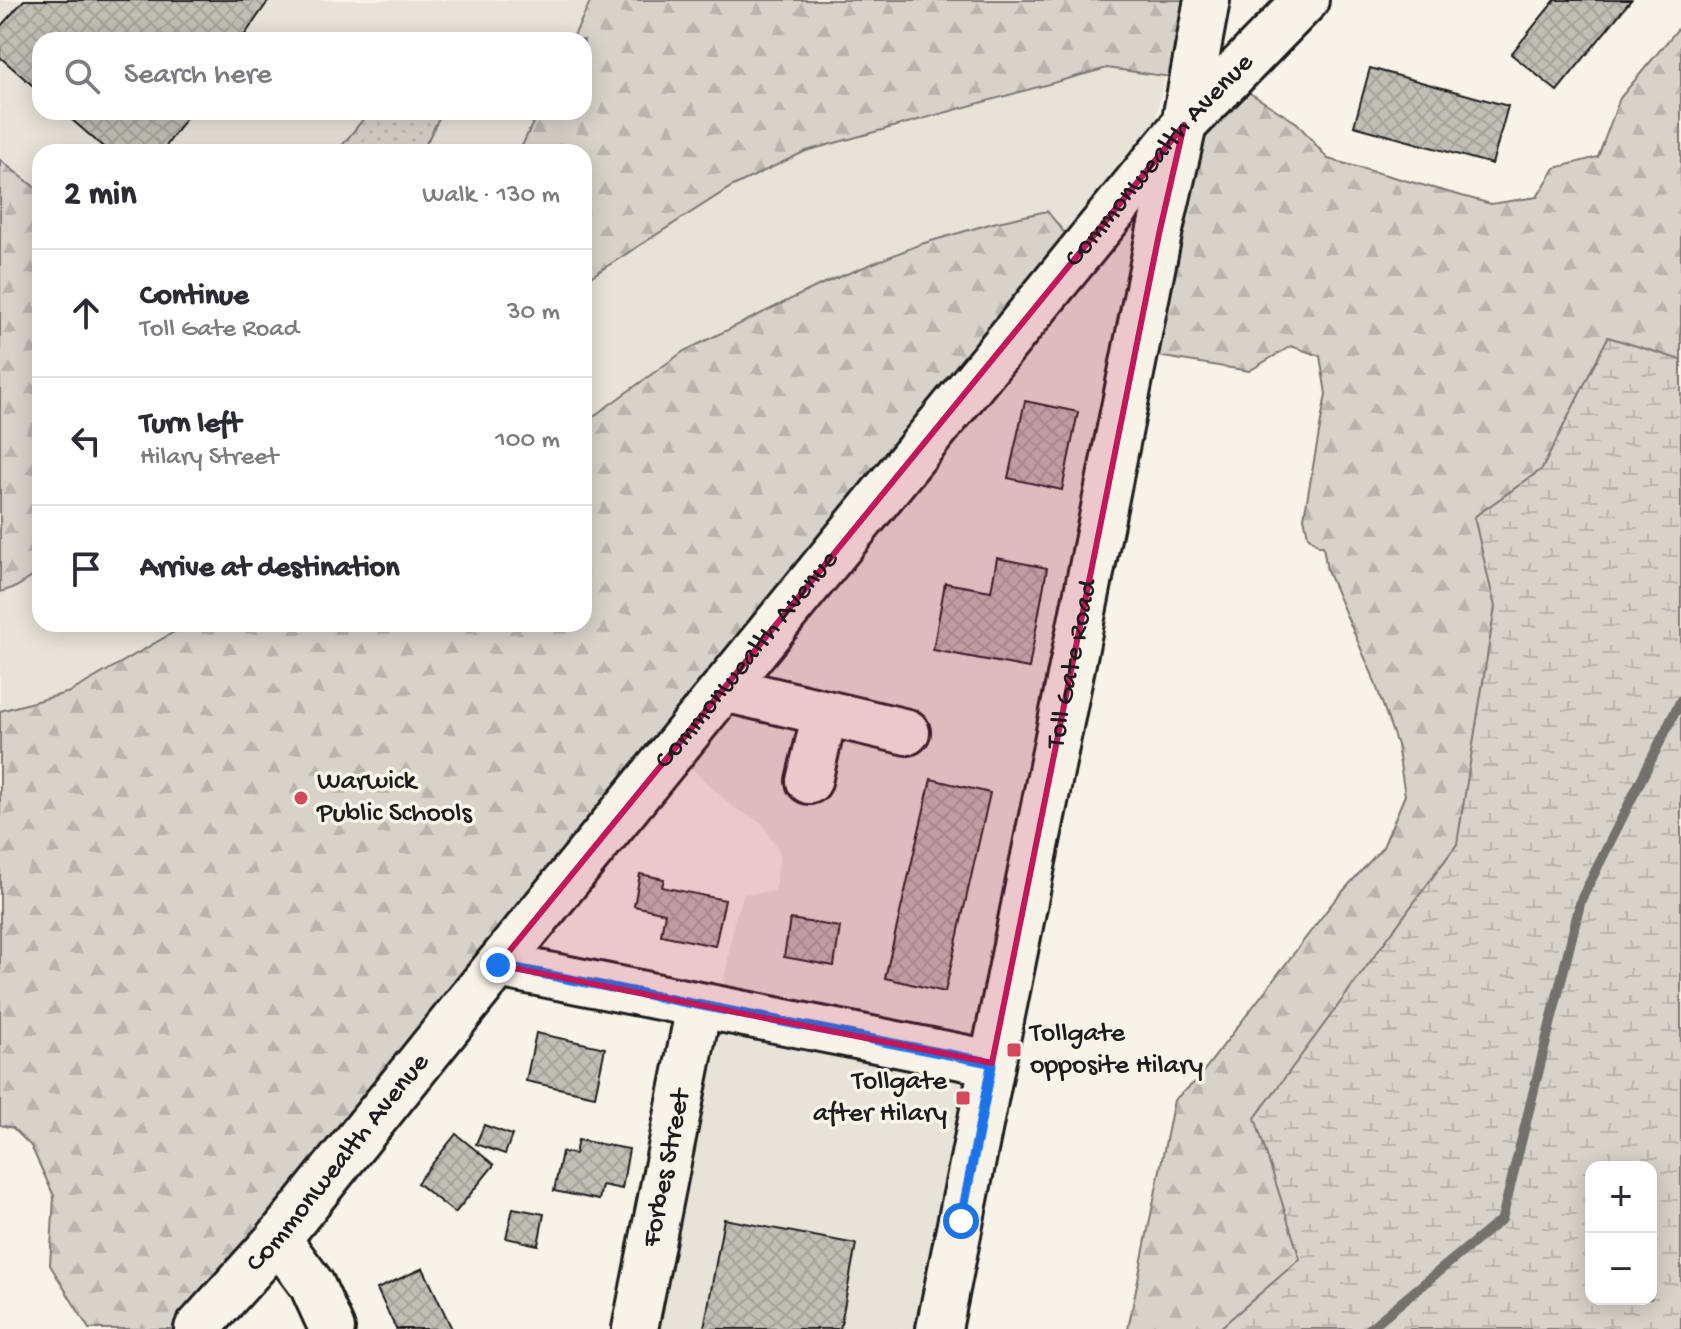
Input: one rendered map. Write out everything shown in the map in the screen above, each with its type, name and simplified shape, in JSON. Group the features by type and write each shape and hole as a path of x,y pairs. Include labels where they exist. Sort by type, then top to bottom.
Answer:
{"street":[{"name":"Toll Gate Road","path":"939,1329 1207,0"},
{"name":"Commonwealth Avenue","path":"197,1329 278,1239 1184,125 1306,0"},
{"path":"724,689 907,732"},
{"path":"809,781 825,713"},
{"path":"498,965 992,1063"},
{"name":"Forbes Street","path":"635,1329 699,1006"},
{"path":"278,1239 312,1285 332,1329"}],"highlighted area":[{"path":"1184,125 1159,234 992,1063 498,965"}],"shaded area":[{"name":"Warwick Public Schools","path":"0,0 1180,0 1155,124 1129,184 158,1316 0,972"},
{"path":"1156,196 939,1329 619,1329 719,1012 734,922 744,894 775,891 780,853 762,823 734,808 678,756 1089,270"}],"green space":[{"path":"591,0 1210,0 1192,80 1107,68 806,151 731,187 592,276 592,144 523,144 534,120 592,120 592,32 576,32"},
{"path":"1681,25 1681,819 1295,1329 1128,1329 1174,1100 1196,1081 1334,901 1383,847 1405,795 1397,745 1372,674 1327,571 1323,546 1308,536 1304,517 1326,394 1320,356 1291,346 1249,371 1151,355 1190,152 1245,90 1297,123 1328,159 1491,204 1537,197 1555,168 1598,157 1620,98"},
{"path":"363,120 438,120 426,144 343,144"},
{"path":"0,160 32,185 32,577 0,592"},
{"name":"Warwick Public Schools","path":"1047,211 1091,266 199,1329 89,1329 50,1265 54,1196 31,1146 13,1128 0,1125 0,711 70,692 174,632 592,632 592,417 684,351 822,284 921,244"},
{"path":"1608,337 1681,360 1681,1329 1219,1329 1300,1259 1255,1118 1457,844 1495,607 1474,517 1542,469"}],"building":[{"path":"24,0 269,0 247,32 32,32 32,85 0,57 0,27"},
{"path":"1555,0 1631,0 1557,91 1511,54"},
{"path":"1370,68 1508,106 1492,164 1354,126"},
{"path":"72,120 184,120 168,144 100,144"},
{"path":"1025,401 1078,412 1062,490 1008,478"},
{"path":"997,558 1047,568 1029,668 933,650 945,583 991,591"},
{"path":"931,779 990,793 945,992 885,978"},
{"path":"640,874 664,879 662,887 725,900 715,946 661,935 665,913 634,906"},
{"path":"790,919 840,927 834,966 784,957"},
{"path":"536,1033 605,1048 595,1096 526,1081"},
{"path":"484,1125 512,1135 505,1154 476,1144"},
{"path":"456,1134 494,1165 455,1213 417,1183"},
{"path":"578,1140 629,1149 622,1189 602,1185 599,1200 554,1191 562,1152 575,1154"},
{"path":"513,1208 544,1214 538,1245 506,1238"},
{"path":"724,1219 856,1244 840,1329 704,1329"},
{"path":"423,1268 452,1329 396,1329 377,1289"}],"waterway":[{"path":"1369,1329 1502,1219 1581,900 1681,700"}],"place":[{"name":"Warwick Public Schools","path":"301,798"},
{"name":"Tollgate opposite Hilary","path":"1014,1050"},
{"name":"Tollgate after Hilary","path":"963,1098"}],"route":[{"path":"498,965 992,1063 961,1221"}]}
